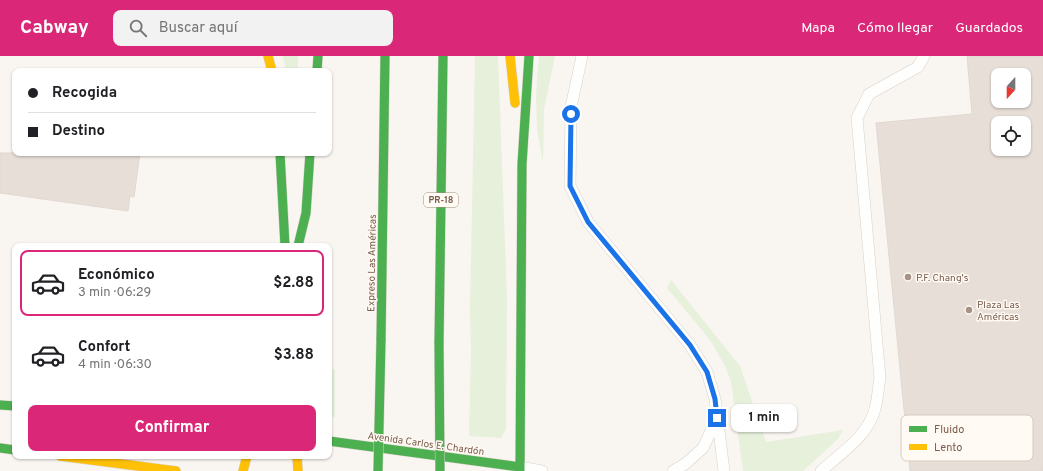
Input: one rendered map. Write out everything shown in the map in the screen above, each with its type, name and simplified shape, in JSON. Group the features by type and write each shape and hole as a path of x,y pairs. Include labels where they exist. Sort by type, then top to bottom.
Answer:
{"main road":[{"path":"268,56 271,68"},
{"path":"317,68 318,56"},
{"name":"Expreso Las Américas","path":"378,471 385,56"},
{"name":"PR-18","path":"440,471 439,343 443,56"},
{"path":"510,56 522,164"},
{"path":"520,469 522,164 529,56"},
{"path":"280,156 285,243"},
{"path":"299,243 306,213 310,156"},
{"path":"0,405 12,406"},
{"name":"Avenida Carlos E. Chardón","path":"332,441 520,469"},
{"path":"0,448 12,450"},
{"path":"83,459 176,471"},
{"path":"242,471 246,459"},
{"path":"297,459 298,471"}],"lane":[{"path":"582,56 571,107 570,186 588,222 690,345 707,372 715,399 724,471"},
{"path":"821,471 850,447 867,427 875,409 880,378 857,118 869,94 918,67 924,56"},
{"path":"673,471 685,464 703,448 717,418"},
{"path":"520,469 542,471"}],"green space":[{"path":"283,56 298,56 298,68 285,68"},
{"path":"475,56 498,56 507,299 506,429 501,438 469,436"},
{"path":"539,56 555,56 544,109 543,163 537,128 536,95"},
{"path":"671,280 740,366 766,442 843,430 838,439 803,471 743,471 731,381 725,366 710,340 667,288"},
{"path":"332,369 335,369 335,417 332,417"}],"building":[{"name":"Plaza Las Américas","path":"967,56 1043,56 1043,471 910,471 909,461 1033,461 1033,415 905,415 876,123 972,114"},
{"path":"0,153 12,153 12,156 140,156 134,197 130,196 128,211 0,193"}],"traffic: fast":[{"path":"317,68 318,56"},
{"path":"381,340 385,56"},
{"path":"439,343 443,56"},
{"path":"520,471 522,164 529,56"},
{"path":"280,156 285,243"},
{"path":"299,243 306,213 310,156"},
{"path":"378,471 381,340"},
{"path":"439,343 440,471"},
{"path":"0,405 12,406"},
{"path":"332,441 520,467"},
{"path":"0,448 12,450"}],"traffic: slow":[{"path":"268,56 271,68"},
{"path":"510,56 515,103"},
{"path":"83,459 176,471"},
{"path":"243,471 246,459"},
{"path":"297,459 298,471"}],"place":[{"name":"P.F. Chang's","path":"908,277"},
{"name":"Plaza Las Américas","path":"969,310"}],"route":[{"path":"571,114 570,186 588,222 690,345 707,372 715,399 717,418"}]}
